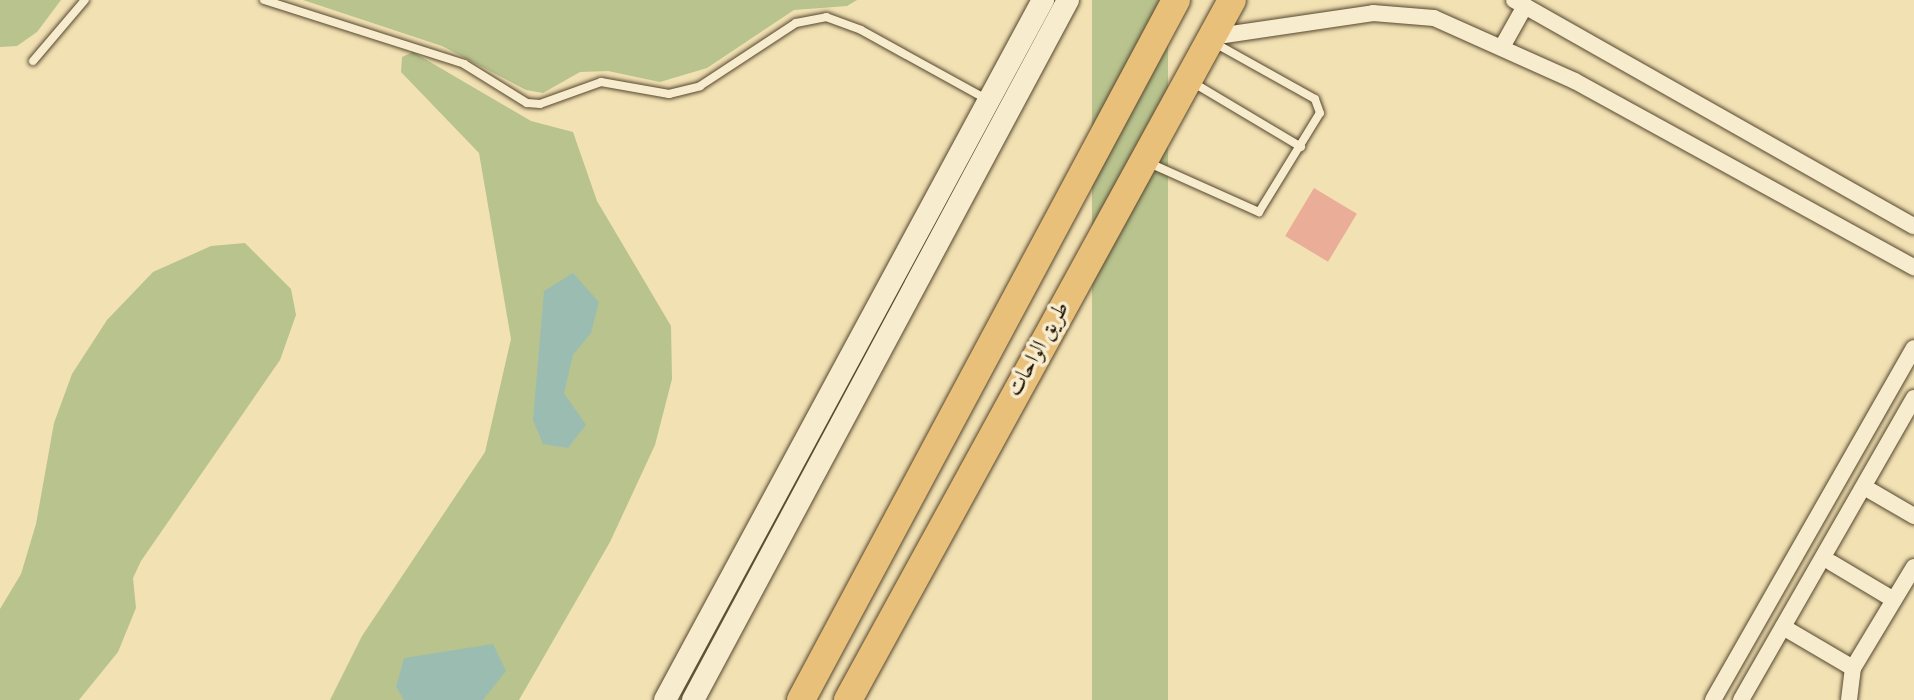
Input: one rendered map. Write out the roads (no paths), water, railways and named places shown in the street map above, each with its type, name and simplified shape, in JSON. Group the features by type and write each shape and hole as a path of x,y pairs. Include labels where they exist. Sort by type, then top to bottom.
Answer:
{"highway":[{"name":"طريق الواحات","path":"801,700 1176,0"},
{"name":"طريق الواحات","path":"848,700 1232,0"}],"street":[{"path":"665,700 1043,0"},
{"path":"693,700 1068,0"},
{"path":"1502,47 1520,3 1914,226"},
{"path":"1210,38 1404,13 1434,18 1502,47 1914,266"},
{"path":"1713,700 1914,348"},
{"path":"1741,700 1914,398"},
{"path":"803,443 825,454"},
{"path":"1871,491 1914,516"},
{"path":"1827,502 1848,514"},
{"path":"1832,563 1894,600"},
{"path":"1849,700 1853,668 1914,567"},
{"path":"1783,627 1853,668"}],"lane":[{"path":"33,61 85,0"},
{"path":"264,0 464,64 527,103 540,104 601,82 669,94 700,86 796,23 826,17 861,30 989,100"},
{"path":"1143,160 1255,212 1268,205 1320,113 1315,99 1210,38"},
{"path":"1188,79 1301,147"}],"water":[{"path":"573,273 599,302 591,333 573,355 564,393 586,425 568,448 543,444 533,420 544,291"},
{"path":"493,644 506,671 483,700 404,700 396,687 404,658"}]}
